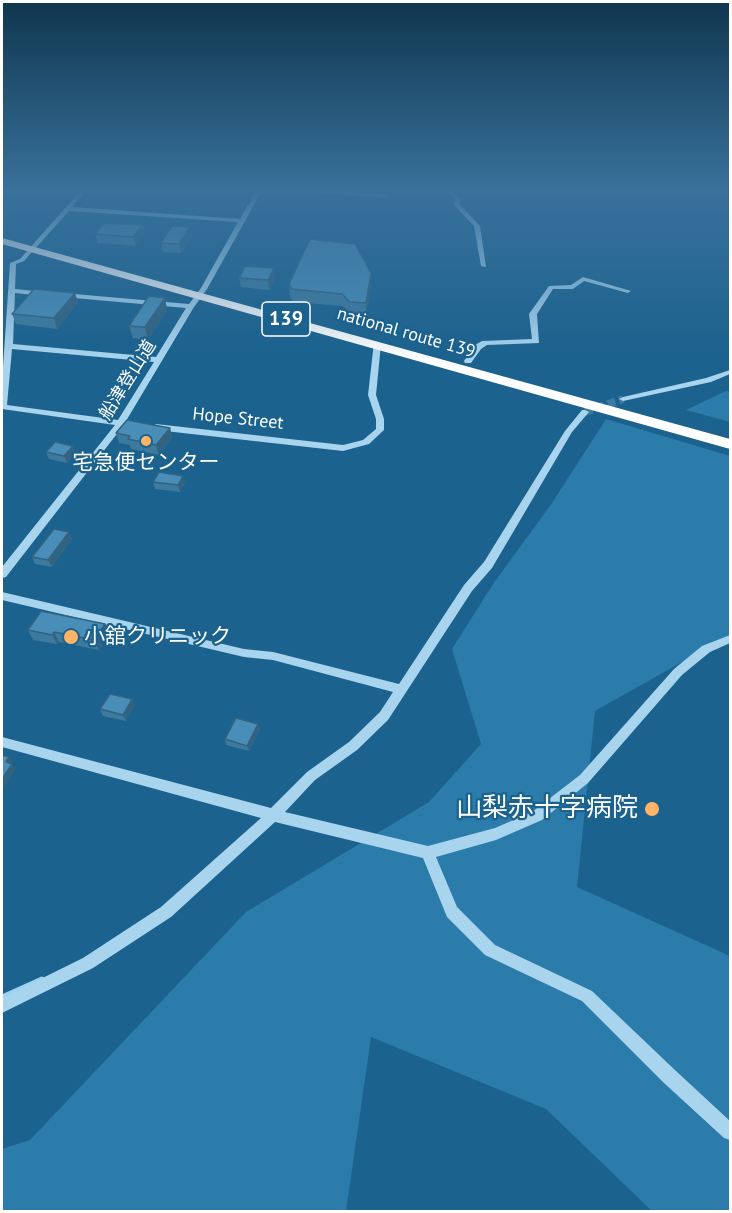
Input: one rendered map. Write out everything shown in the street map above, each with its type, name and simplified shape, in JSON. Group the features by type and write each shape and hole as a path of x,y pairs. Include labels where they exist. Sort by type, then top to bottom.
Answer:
{"highway":[{"name":"national route 139","path":"34,246 730,434"},
{"name":"national route 139","path":"202,292 730,444"}],"street":[{"path":"2,418 5,407 13,263 22,260 34,246"},
{"name":"船津登山道","path":"2,574 120,424 229,246"},
{"path":"480,246 484,266"},
{"path":"468,362 478,347 485,343 536,341 533,314 550,287 573,287 583,279 628,291"},
{"path":"12,291 48,294"},
{"path":"59,295 191,306"},
{"name":"Hope Street","path":"5,407 120,424 343,448 374,438 380,430 380,419 372,395 377,344"},
{"path":"9,345 159,360"},
{"path":"623,399 708,380 730,372"},
{"path":"2,1006 88,963 166,912 273,814 310,776 353,746 384,716 468,588 488,565 569,431 585,412"},
{"path":"2,596 244,653 273,656 402,690"},
{"path":"2,742 428,853 496,834 537,816 584,779 678,672 706,650 730,639"},
{"path":"428,853 452,912 490,950 587,996 730,1132"}],"shaded area":[{"path":"730,391 730,422 686,410"},
{"path":"606,419 730,456 730,635 595,711 577,887 730,956 730,1211 652,1211 546,1109 371,1037 346,1211 2,1212 2,1149 30,1140 246,912 429,802 481,744 452,649 493,584 552,503"}],"building":[{"path":"307,246 356,246 371,273 366,303 350,302 342,294 292,289 289,284"},
{"path":"245,266 274,268 268,280 239,278"},
{"path":"34,289 75,293 54,318 12,314"},
{"path":"149,296 165,298 145,327 129,326"},
{"path":"127,420 170,428 156,445 128,439 130,436 116,433"},
{"path":"55,442 73,446 64,456 46,452"},
{"path":"159,472 183,476 178,485 153,482"},
{"path":"54,529 69,532 48,560 32,557"},
{"path":"41,611 105,624 94,640 54,632 52,635 28,630"},
{"path":"110,694 132,699 123,715 100,709"},
{"path":"236,718 258,724 247,746 225,739"},
{"path":"2,755 9,757 6,762 12,764 2,779"}],"waterway":[{"path":"2,997 42,979"}],"tunnel":[{"path":"585,412 623,399"}],"place":[{"name":"宅急便センター","path":"146,441"},
{"name":"小舘クリニック","path":"71,637"},
{"name":"山梨赤十字病院","path":"652,809"}]}
